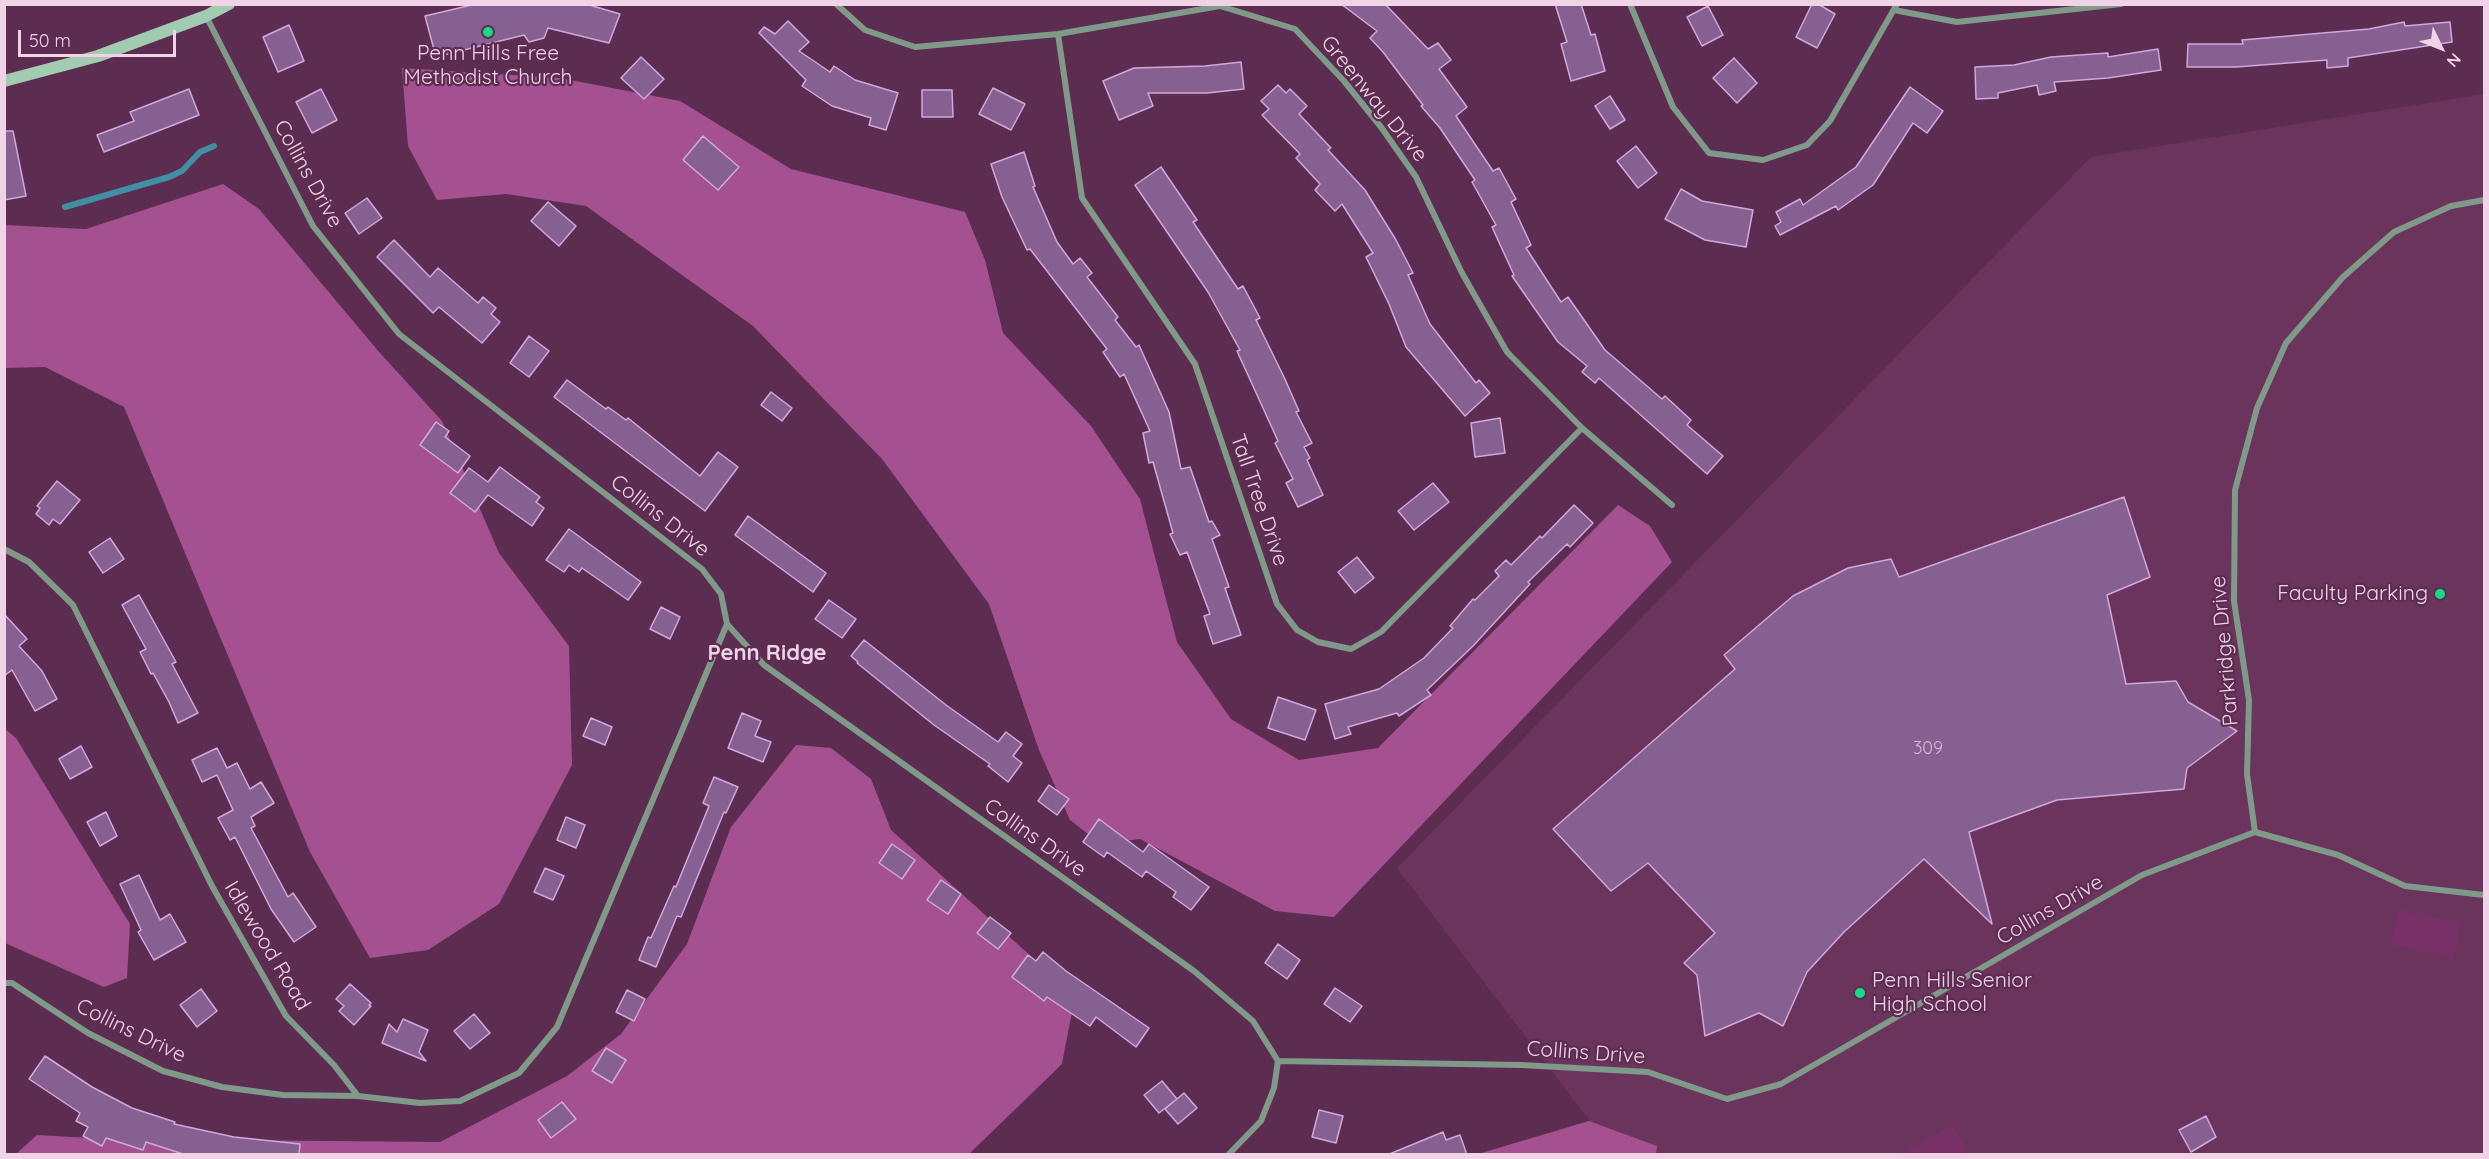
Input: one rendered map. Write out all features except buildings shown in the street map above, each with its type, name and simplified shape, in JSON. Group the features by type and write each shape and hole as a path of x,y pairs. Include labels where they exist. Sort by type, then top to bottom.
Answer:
{"street":[{"path":"4,81 98,56 206,16 229,4"},
{"name":"Greenway Drive","path":"836,4 865,30 915,47 1058,34 1220,6 1295,29 1344,81 1381,127 1416,177 1462,273 1507,352 1582,428 1672,505"},
{"path":"1630,4 1672,107 1709,153 1763,160 1807,146 1830,121 1895,7 1957,22 2121,4"},
{"name":"Collins Drive","path":"206,16 314,226 399,334 702,569 720,594 728,624 764,665 1194,971 1253,1021 1278,1061 1522,1065 1648,1072 1727,1099 1781,1084 2142,875 2255,832"},
{"name":"Tall Tree Drive","path":"1058,34 1082,198 1195,364 1277,604 1297,630 1318,642 1351,649 1381,632 1582,428"},
{"name":"Parkridge Drive","path":"2255,832 2247,774 2249,700 2234,601 2235,490 2257,408 2286,343 2343,276 2394,232 2451,206 2484,200"},
{"name":"Idlewood Road","path":"4,549 29,562 73,606 212,886 280,1006 286,1016 334,1065 358,1096"},
{"path":"358,1096 420,1103 460,1101 519,1073 557,1027 728,624"},
{"path":"2255,832 2338,855 2405,886 2484,894"},
{"name":"Collins Drive","path":"4,983 12,983 88,1033 163,1071 232,1088 284,1095 358,1096"},
{"path":"1229,1155 1260,1121 1274,1088 1278,1061"}],"shaded area":[{"path":"402,68 560,78 680,101 791,169 965,212 985,260 1003,333 1091,426 1140,499 1177,642 1231,719 1299,760 1378,748 1618,505 1650,526 1672,562 1334,917 1275,911 1140,839 1101,844 1070,820 1039,750 989,604 882,459 753,326 586,206 506,194 437,200 408,146"},
{"name":"Penn Hills Senior High School","path":"2484,94 2484,1154 1615,1154 1397,868 2091,157"},
{"path":"223,184 259,209 380,353 442,421 499,553 569,646 572,765 499,904 428,950 370,958 310,852 124,407 45,367 5,368 4,225 86,229"},
{"path":"5,729 16,738 130,924 127,978 104,987 5,943"},
{"path":"796,745 831,748 871,779 891,830 1075,996 1062,1064 969,1154 16,1154 37,1135 108,1139 440,1142 567,1076 621,1034 687,944 731,827"},
{"path":"2399,910 2461,922 2454,958 2391,944"},
{"path":"1589,1121 1657,1146 1656,1154 1478,1154"},
{"path":"1953,1125 1968,1154 1898,1154"}],"waterway":[{"path":"65,207 169,177 182,171 200,152 214,146"}],"place":[{"name":"Penn Hills Free Methodist Church","path":"488,32"},
{"name":"Faculty Parking","path":"2440,594"},
{"name":"Penn Hills Senior High School","path":"1860,993"}],"district":[{"name":"Penn Ridge","path":"767,653"}]}
